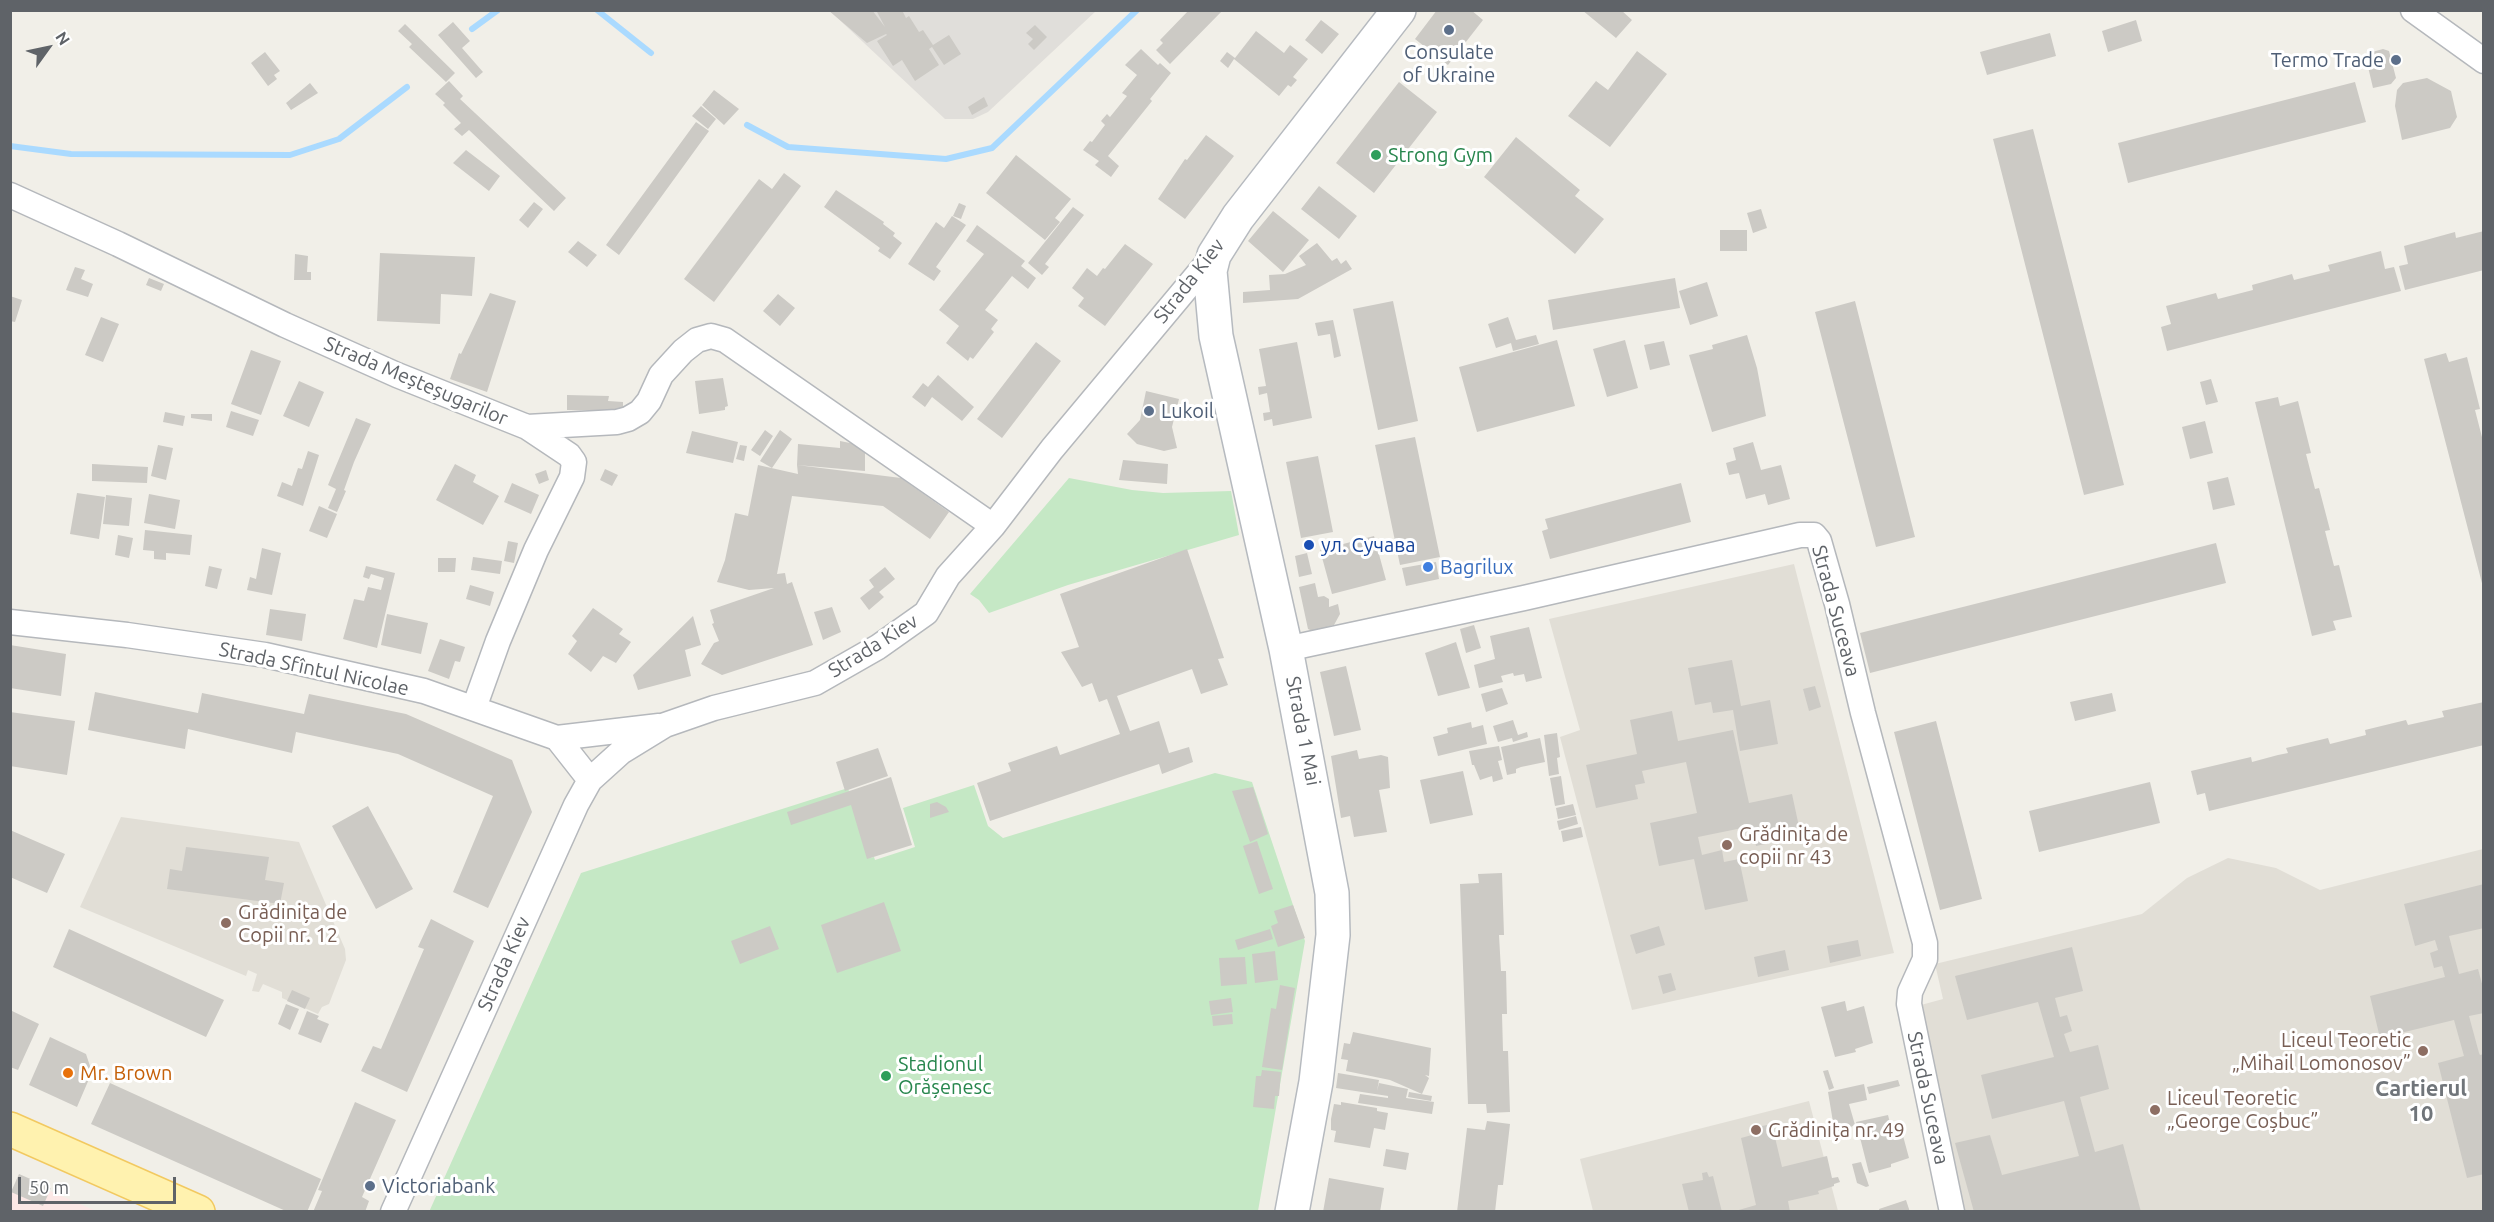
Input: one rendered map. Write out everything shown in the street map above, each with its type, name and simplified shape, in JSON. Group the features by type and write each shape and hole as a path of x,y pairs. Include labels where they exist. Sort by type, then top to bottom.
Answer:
{"main road":[{"name":"Strada Kiev","path":"1214,255 1238,217 1399,10"},
{"name":"Strada 1 Mai","path":"1214,255 1209,287 1215,327 1286,649 1332,893 1333,934 1314,1094 1292,1212"},
{"path":"10,1129 198,1212"}],"street":[{"path":"2413,10 2484,61"},
{"name":"Strada Meșteșugarilor","path":"10,195 296,330 397,375 527,427 569,455 574,462 572,477 536,550 498,641 474,708"},
{"name":"Strada Kiev","path":"393,1212 576,805 590,780 621,752 665,725 714,708 815,682 878,647 926,613 948,576 993,526 1052,449 1214,255"},
{"path":"527,427 617,422 628,419 640,412 649,401 661,375 683,351 697,340 711,336 725,340 993,526"},
{"name":"Strada Suceava","path":"1286,649 1800,535 1814,535 1819,541 1837,604 1866,725 1925,943 1925,959 1910,992 1909,1004 1952,1212"},
{"name":"Strada Sfîntul Nicolae","path":"10,621 265,655 424,692 557,738"},
{"path":"557,738 665,725"},
{"path":"557,738 590,780"}],"shaded area":[{"path":"830,11 1096,11 988,112 973,119 945,119"},
{"name":"Grădinița de copii nr 43","path":"1794,564 1894,953 1632,1010 1560,737 1580,730 1549,619"},
{"name":"Grădinița de Copii nr. 12","path":"121,817 299,842 345,949 346,960 329,1004 322,1007 318,1014 282,998 282,992 263,984 259,992 252,991 257,974 248,970 246,976 80,907"},
{"name":"Liceul Teoretic „George Coșbuc”","path":"2483,849 2483,1211 1955,1211 1910,1008 1943,999 1935,964 2142,914 2187,878 2228,858 2276,868 2320,890"},
{"name":"Grădinița nr. 49","path":"1809,1101 1838,1211 1593,1211 1580,1159"},
{"path":"10,1190 42,1204 48,1190 96,1211 11,1211"}],"green space":[{"path":"1069,478 1132,490 1163,493 1231,491 1239,535 1068,585 989,613 979,600 970,594"},
{"name":"Stadionul Orășenesc","path":"1215,773 1252,782 1305,941 1258,1211 429,1212 581,873 848,788 869,858 874,857 875,860 915,847 903,808 974,785 988,826 1003,838"}],"building":[{"path":"828,10 872,10 885,27 876,10 902,10 906,18 909,16 919,32 923,30 933,45 949,35 961,54 944,65 932,47 929,49 939,65 915,81 902,60 893,66 877,41 886,34 867,43"},
{"path":"1189,10 1223,10 1170,64 1156,50 1163,43 1160,40"},
{"name":"Consulate of Ukraine","path":"1437,10 1471,10 1483,20 1448,65 1415,39"},
{"path":"1582,10 1621,10 1632,20 1616,38"},
{"path":"1321,20 1339,34 1322,54 1305,40"},
{"path":"2136,20 2142,41 2108,52 2102,31"},
{"path":"453,22 470,41 462,48 483,72 476,78 438,35"},
{"path":"405,24 455,73 446,82 409,47 412,44 398,31"},
{"path":"1035,25 1047,37 1034,50 1028,44 1033,39 1026,33"},
{"path":"1256,31 1284,53 1290,45 1308,59 1293,77 1297,80 1291,87 1288,85 1279,96 1234,59 1228,68 1220,61 1227,52 1235,58"},
{"path":"2050,33 2056,56 1987,75 1980,52"},
{"path":"1141,49 1158,65 1160,63 1171,73 1108,156 1119,166 1111,177 1095,165 1099,161 1083,150 1105,125 1101,121 1107,114 1110,117 1127,96 1122,93 1137,75 1125,65"},
{"path":"2383,49 2389,51 2396,78 2391,84 2373,88 2365,54"},
{"path":"1637,51 1667,74 1610,147 1568,116 1596,81 1608,90"},
{"path":"265,52 280,71 274,75 277,79 268,86 251,63"},
{"path":"2427,78 2451,91 2457,117 2450,128 2402,140 2395,106 2397,90 2403,83"},
{"path":"449,81 463,96 460,99 566,198 554,211 469,130 462,136 454,129 461,123 435,94"},
{"path":"1399,82 1437,112 1374,193 1336,163"},
{"path":"2355,82 2366,122 2128,183 2118,143"},
{"path":"310,83 318,93 291,110 286,103"},
{"path":"714,90 739,109 724,125 702,105"},
{"path":"984,97 988,106 972,115 968,107"},
{"path":"701,106 716,119 708,129 692,116"},
{"path":"696,122 709,131 619,255 606,245"},
{"path":"2033,129 2124,485 2084,495 1993,139"},
{"path":"1206,135 1234,156 1185,219 1158,199 1185,159 1187,160"},
{"path":"1516,137 1580,190 1575,196 1604,219 1575,254 1484,177"},
{"path":"466,150 500,176 489,191 453,163"},
{"path":"1016,155 1071,199 1055,218 1060,222 1045,240 986,193"},
{"path":"784,173 801,186 714,302 684,279 759,179 772,189"},
{"path":"1319,186 1357,216 1339,239 1301,209"},
{"path":"836,190 884,222 883,224 895,233 893,236 902,243 890,259 878,251 880,248 824,207"},
{"path":"534,202 543,209 528,228 519,220"},
{"path":"959,203 966,206 961,219 953,216"},
{"path":"1073,207 1084,215 1045,264 1049,267 1042,275 1028,263"},
{"path":"1761,209 1767,228 1753,233 1747,213"},
{"path":"1273,211 1309,240 1283,272 1248,241"},
{"path":"952,216 966,225 936,267 941,271 934,281 908,264 936,222 944,228"},
{"path":"977,225 1025,261 1021,266 1036,278 1028,289 1012,276 985,310 998,320 991,329 994,332 973,359 970,357 968,361 946,343 959,326 939,310 984,254 966,241"},
{"path":"1720,230 1747,230 1747,251 1720,251"},
{"path":"2484,231 2484,270 2405,290 2399,266 2408,264 2404,246 2455,232 2456,238"},
{"path":"578,241 597,255 587,267 568,252"},
{"path":"1317,243 1332,261 1337,258 1341,264 1346,260 1352,269 1298,299 1243,303 1243,292 1270,290 1269,275 1285,274 1306,265 1299,256"},
{"path":"1125,244 1153,264 1105,326 1078,306 1084,298 1072,288 1087,268 1097,276"},
{"path":"2381,251 2385,269 2394,267 2401,291 2167,351 2161,327 2171,324 2166,306 2216,293 2218,299 2253,290 2252,285 2292,274 2294,280 2330,271 2328,265"},
{"path":"380,253 475,257 472,296 441,294 440,324 377,321"},
{"path":"295,254 308,256 307,272 311,272 311,280 294,280"},
{"path":"75,267 85,270 81,279 93,284 88,297 66,290"},
{"path":"149,278 164,284 161,291 146,285"},
{"path":"1675,278 1680,308 1553,330 1548,300"},
{"path":"1707,282 1718,316 1690,325 1679,291"},
{"path":"490,293 516,301 487,392 450,379 459,353 461,354"},
{"path":"778,294 795,308 780,326 763,311"},
{"path":"10,296 22,300 15,322 10,321"},
{"path":"1393,301 1418,421 1378,430 1353,309"},
{"path":"1855,301 1915,537 1876,547 1815,312"},
{"path":"101,317 119,324 103,362 85,355"},
{"path":"1508,317 1516,340 1536,335 1539,344 1513,351 1511,343 1496,348 1488,324"},
{"path":"1333,320 1341,356 1334,358 1330,334 1318,336 1315,323"},
{"path":"1747,335 1757,368 1766,416 1712,432 1689,355 1713,349 1712,345"},
{"path":"1557,340 1575,406 1477,432 1459,367"},
{"path":"1625,340 1638,388 1607,397 1593,349"},
{"path":"1664,341 1670,365 1650,370 1644,345"},
{"path":"1036,342 1061,361 1002,438 977,419"},
{"path":"1297,342 1312,418 1273,426 1272,419 1264,421 1263,413 1270,412 1267,393 1259,395 1258,387 1266,386 1259,349"},
{"path":"251,350 281,361 261,415 231,404"},
{"path":"2446,353 2449,362 2467,357 2480,409 2475,410 2484,445 2484,591 2424,359"},
{"path":"938,375 974,407 962,421 932,397 925,407 912,397 923,383 928,387"},
{"path":"723,378 728,406 725,410 699,414 695,381"},
{"path":"2211,379 2218,402 2206,405 2200,382"},
{"path":"299,381 324,392 309,427 283,416"},
{"path":"1146,391 1179,399 1172,427 1177,448 1164,451 1137,444 1127,434 1140,420"},
{"path":"567,395 609,396 608,401 623,402 623,411 567,410"},
{"path":"2278,397 2280,406 2298,401 2311,453 2306,454 2315,489 2319,488 2330,530 2325,531 2334,566 2339,565 2352,617 2333,621 2336,630 2312,636 2255,402"},
{"path":"231,411 259,420 253,436 226,427"},
{"path":"165,412 185,416 183,426 163,422"},
{"path":"191,414 212,414 212,421 191,418"},
{"path":"356,418 371,424 354,462 337,512 328,508 336,489 328,485"},
{"path":"2205,421 2213,453 2190,459 2182,427"},
{"path":"765,430 773,436 760,456 751,450"},
{"path":"780,430 792,439 772,468 760,461"},
{"path":"692,431 738,442 733,463 686,453"},
{"path":"1415,437 1440,557 1400,565 1375,445"},
{"path":"840,441 865,446 865,471 797,465 798,444 840,448"},
{"path":"1753,442 1761,470 1781,465 1790,499 1768,505 1765,494 1746,499 1739,473 1729,475 1726,463 1736,460 1733,448"},
{"path":"158,445 173,448 166,480 151,476"},
{"path":"740,445 747,446 744,461 736,459"},
{"path":"308,451 319,455 303,506 277,496 282,482 292,486 298,468 302,469"},
{"path":"1318,456 1333,532 1301,538 1286,462"},
{"path":"1123,460 1168,464 1167,484 1119,480"},
{"path":"92,464 148,467 147,483 92,481"},
{"path":"455,464 476,475 473,482 499,496 483,525 436,500"},
{"path":"758,465 798,474 797,465 901,478 949,512 930,539 883,506 792,496 777,574 785,573 787,584 792,582 813,645 722,675 701,664 714,643 719,641 712,624 714,623 710,610 774,588 749,590 717,582 725,560 735,513 748,516"},
{"path":"605,469 618,475 612,486 600,480"},
{"path":"546,470 549,480 539,484 535,474"},
{"path":"2228,477 2235,505 2213,510 2207,482"},
{"path":"512,483 539,495 531,514 504,502"},
{"path":"1681,483 1691,522 1550,559 1542,531 1548,529 1545,519"},
{"path":"77,493 105,497 99,539 70,534"},
{"path":"149,494 180,500 175,529 144,523"},
{"path":"106,495 132,498 129,526 103,524"},
{"path":"319,506 337,514 327,538 309,531"},
{"path":"145,530 192,535 190,555 166,553 166,560 154,559 154,551 143,550"},
{"path":"118,535 133,538 129,558 115,555"},
{"path":"1374,536 1386,580 1332,594 1320,550"},
{"path":"508,541 518,543 514,563 504,561"},
{"path":"2216,543 2226,583 1870,673 1860,633"},
{"path":"262,548 281,553 272,595 247,590 250,577 256,579"},
{"path":"1187,549 1224,658 1218,659 1228,685 1201,694 1192,669 1117,696 1130,731 1159,721 1169,753 1189,747 1193,762 1162,774 1159,764 990,821 977,783 1011,771 1008,763 1057,746 1060,755 1120,734 1107,699 1099,702 1092,683 1082,687 1061,652 1079,647 1060,594"},
{"path":"1307,553 1312,574 1299,577 1295,556"},
{"path":"473,557 502,561 500,574 471,570"},
{"path":"438,558 456,558 455,572 438,572"},
{"path":"1436,562 1439,579 1406,586 1402,568"},
{"path":"209,566 222,569 217,589 205,586"},
{"path":"366,566 395,573 377,648 343,639 354,599 364,601 368,587 381,590 384,578 371,574 369,579 363,577"},
{"path":"885,567 895,579 879,592 884,597 869,610 860,598 874,587 869,580"},
{"path":"1315,583 1318,597 1324,596 1329,599 1329,607 1338,604 1340,614 1334,625 1312,631 1308,629 1299,587"},
{"path":"470,585 494,592 490,606 466,599"},
{"path":"832,607 841,632 823,640 814,612"},
{"path":"593,608 623,629 619,634 631,642 616,663 603,656 591,672 568,654 577,641 572,636"},
{"path":"270,609 306,614 302,641 266,635"},
{"path":"387,614 428,623 421,654 381,645"},
{"path":"693,616 701,645 685,650 691,676 638,690 633,675"},
{"path":"1474,625 1481,648 1466,653 1460,629"},
{"path":"1529,627 1542,678 1526,682 1524,674 1514,676 1513,673 1501,676 1503,682 1479,688 1474,665 1495,659 1490,636"},
{"path":"440,639 465,647 460,662 455,661 449,679 428,671"},
{"path":"1456,642 1470,688 1438,696 1425,653"},
{"path":"10,645 66,654 61,696 10,688"},
{"path":"1732,660 1741,706 1770,700 1778,744 1740,751 1733,710 1713,713 1711,702 1695,705 1688,668"},
{"path":"1346,666 1361,730 1334,736 1320,672"},
{"path":"1815,686 1821,707 1809,711 1803,689"},
{"path":"1502,688 1508,704 1486,712 1481,694"},
{"path":"95,692 198,713 202,693 304,714 309,694 406,714 512,760 532,812 488,908 453,892 493,796 398,754 296,732 292,753 188,729 185,749 88,730"},
{"path":"2112,693 2116,711 2075,721 2070,702"},
{"path":"2484,702 2484,745 2209,811 2205,793 2197,795 2191,771 2251,757 2252,762 2288,753 2286,748 2328,738 2330,744 2366,735 2365,730 2406,720 2408,725 2444,717 2442,711"},
{"path":"1672,711 1678,741 1733,730 1749,803 1792,794 1801,836 1756,846 1752,826 1698,837 1702,855 1722,850 1724,862 1739,859 1748,901 1705,910 1694,859 1659,866 1650,823 1697,813 1686,762 1642,771 1645,783 1635,785 1638,799 1596,808 1586,765 1637,754 1630,720"},
{"path":"10,712 75,721 67,775 10,766"},
{"path":"1513,720 1518,735 1527,732 1528,737 1513,742 1512,738 1498,742 1493,726"},
{"path":"1936,721 1982,899 1940,910 1894,732"},
{"path":"1471,722 1472,728 1483,725 1487,744 1438,756 1433,737 1448,733 1447,728"},
{"path":"1557,733 1560,757 1557,758 1559,774 1549,776 1544,735"},
{"path":"1540,738 1545,762 1521,767 1516,769 1516,773 1507,775 1501,747"},
{"path":"1499,746 1502,760 1498,761 1503,779 1493,782 1492,776 1480,780 1472,765 1469,751"},
{"path":"878,748 888,776 845,791 836,762"},
{"path":"1357,750 1359,759 1381,755 1388,757 1390,788 1379,790 1387,832 1354,837 1350,816 1341,818 1331,756"},
{"path":"1463,771 1473,815 1430,824 1420,780"},
{"path":"1561,776 1565,804 1555,806 1550,778"},
{"path":"891,777 912,845 867,859 851,805 791,825 787,812"},
{"path":"2150,782 2160,823 2039,852 2029,811"},
{"path":"1253,787 1268,834 1250,842 1232,791"},
{"path":"937,802 946,807 949,812 930,818 930,804"},
{"path":"1573,804 1576,815 1558,819 1556,808"},
{"path":"368,806 413,889 376,909 332,826"},
{"path":"1576,816 1578,824 1559,830 1557,821"},
{"path":"1581,827 1583,837 1563,842 1561,831"},
{"path":"10,830 65,854 47,893 10,877"},
{"path":"1257,841 1273,889 1259,894 1243,846"},
{"path":"186,847 269,857 265,880 284,883 280,904 167,889 170,869 182,871"},
{"path":"1502,873 1504,935 1499,935 1501,971 1506,971 1507,1014 1502,1014 1503,1051 1508,1051 1510,1112 1487,1113 1486,1104 1468,1104 1460,884 1479,883 1478,874"},
{"path":"2484,884 2484,928 2449,936 2459,974 2478,969 2484,991 2484,1013 2469,1016 2479,1053 2484,1054 2484,1174 2467,1178 2438,1063 2464,1056 2454,1020 2380,1038 2370,996 2445,977 2442,966 2434,968 2430,953 2438,950 2435,940 2415,946 2404,904"},
{"path":"884,902 901,951 837,973 821,925"},
{"path":"1293,905 1305,938 1278,947 1271,926 1278,923 1274,911"},
{"path":"431,919 474,941 407,1092 361,1071 373,1046 381,1049 424,949 418,947"},
{"path":"770,926 779,949 740,964 731,941"},
{"path":"1659,926 1665,945 1636,954 1630,935"},
{"path":"69,929 224,1000 206,1037 53,967"},
{"path":"1270,929 1273,939 1238,950 1235,940"},
{"path":"1858,940 1861,956 1830,963 1827,946"},
{"path":"2072,947 2083,991 2055,998 2060,1017 2067,1015 2072,1031 2064,1034 2070,1052 2098,1045 2109,1089 2080,1097 2095,1152 2123,1144 2141,1212 1974,1212 1955,1143 1990,1135 2002,1175 2079,1156 2064,1101 1992,1119 1981,1075 2054,1057 2038,1002 1967,1020 1955,976"},
{"path":"1785,950 1789,970 1758,977 1754,957"},
{"path":"1275,951 1278,980 1255,983 1252,954"},
{"path":"1245,957 1247,984 1221,986 1219,958"},
{"path":"1671,973 1676,990 1663,994 1658,976"},
{"path":"1280,985 1295,988 1282,1070 1262,1067 1271,1008 1276,1009"},
{"path":"292,990 310,998 305,1009 287,1001"},
{"path":"1231,998 1233,1012 1211,1015 1209,1001"},
{"path":"1845,1001 1847,1011 1864,1006 1873,1043 1855,1049 1856,1052 1835,1057 1821,1007"},
{"path":"286,1004 299,1009 290,1030 278,1024"},
{"path":"10,1010 39,1024 18,1070 10,1067"},
{"path":"307,1011 319,1016 317,1019 329,1024 321,1043 298,1034"},
{"path":"1232,1014 1233,1024 1213,1026 1212,1016"},
{"path":"1353,1032 1431,1048 1429,1076 1425,1075 1429,1078 1422,1094 1390,1080 1346,1071 1348,1060 1341,1059 1344,1043 1350,1044"},
{"path":"50,1037 86,1054 92,1072 77,1107 29,1085"},
{"path":"1262,1070 1281,1072 1279,1096 1275,1096 1274,1109 1253,1107 1256,1076 1261,1076"},
{"path":"1828,1070 1834,1088 1829,1090 1823,1071"},
{"path":"1338,1073 1379,1080 1377,1091 1379,1083 1408,1089 1406,1098 1434,1102 1432,1114 1358,1103 1360,1094 1388,1098 1388,1096 1336,1088"},
{"path":"1898,1080 1900,1086 1869,1094 1867,1087"},
{"path":"110,1083 321,1179 307,1212 288,1212 91,1124"},
{"path":"1864,1084 1867,1100 1849,1104 1855,1125 1835,1134 1828,1092"},
{"path":"1409,1092 1432,1096 1431,1101 1408,1097"},
{"path":"355,1102 396,1120 362,1197 369,1201 365,1212 313,1212 322,1191 318,1190"},
{"path":"1341,1102 1377,1108 1377,1111 1388,1113 1385,1130 1374,1128 1370,1148 1334,1142 1336,1131 1331,1130 1331,1119 1334,1104 1341,1105"},
{"path":"1888,1115 1890,1123 1899,1121 1909,1158 1891,1164 1891,1167 1869,1173 1856,1122"},
{"path":"1487,1121 1510,1124 1503,1185 1498,1185 1495,1212 1457,1212 1467,1128 1485,1130"},
{"path":"1767,1125 1768,1131 1773,1129 1782,1167 1827,1156 1832,1178 1838,1177 1840,1182 1818,1191 1819,1194 1788,1201 1790,1212 1732,1212 1756,1205 1741,1138 1763,1132 1762,1126"},
{"path":"1386,1149 1409,1153 1406,1170 1383,1166"},
{"path":"1861,1162 1869,1186 1866,1187 1857,1183 1852,1164"},
{"path":"1707,1172 1709,1177 1713,1176 1722,1212 1689,1212 1682,1184 1703,1180 1702,1173"},
{"path":"19,1174 51,1188 43,1206 11,1192"},
{"path":"1329,1178 1384,1188 1380,1212 1323,1212"},
{"path":"1906,1200 1910,1212 1880,1212 1879,1209"}],"waterway":[{"path":"472,29 498,10"},
{"path":"597,10 651,53"},
{"path":"747,125 788,147 946,159 992,148 1137,10"},
{"path":"10,146 71,154 290,155 339,139 407,87"}],"place":[{"name":"Consulate of Ukraine","path":"1449,30"},
{"name":"Termo Trade","path":"2396,60"},
{"name":"Strong Gym","path":"1376,155"},
{"name":"Lukoil","path":"1149,411"},
{"name":"ул. Сучава","path":"1309,545"},
{"name":"Bagrilux","path":"1428,567"},
{"name":"Grădinița de copii nr 43","path":"1727,845"},
{"name":"Grădinița de Copii nr. 12","path":"226,923"},
{"name":"Liceul Teoretic „Mihail Lomonosov”","path":"2423,1051"},
{"name":"Mr. Brown","path":"68,1073"},
{"name":"Stadionul Orășenesc","path":"886,1076"},
{"name":"Liceul Teoretic „George Coșbuc”","path":"2155,1110"},
{"name":"Grădinița nr. 49","path":"1756,1130"},
{"name":"Victoriabank","path":"370,1186"}],"district":[{"name":"Cartierul 10","path":"2421,1102"}]}
